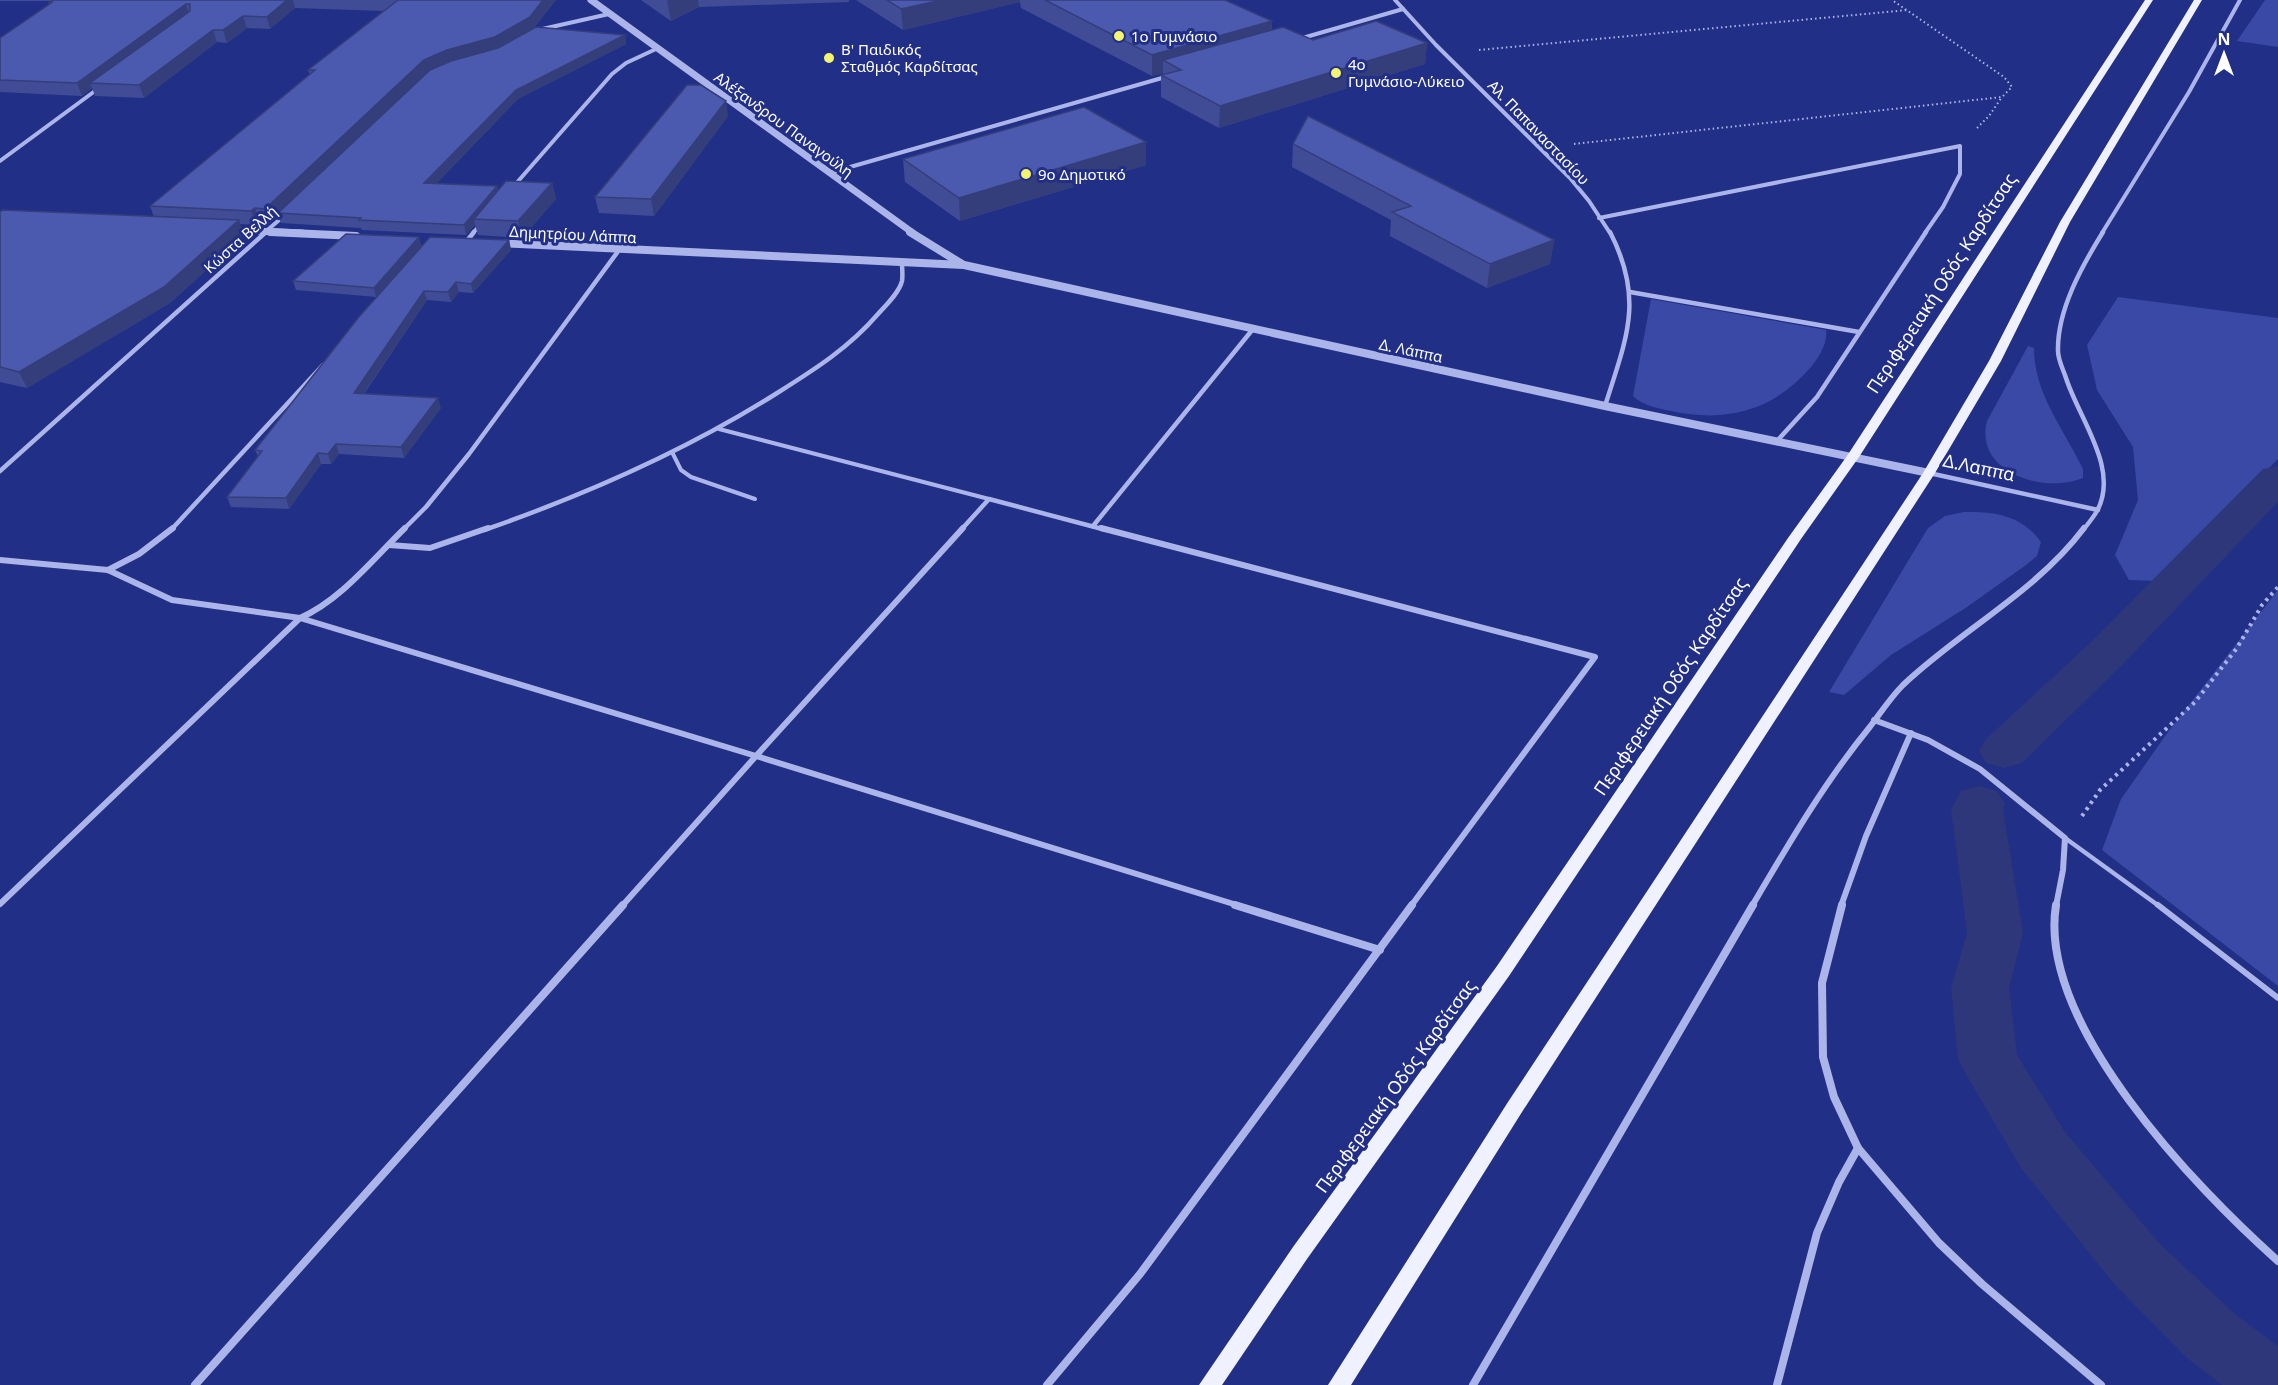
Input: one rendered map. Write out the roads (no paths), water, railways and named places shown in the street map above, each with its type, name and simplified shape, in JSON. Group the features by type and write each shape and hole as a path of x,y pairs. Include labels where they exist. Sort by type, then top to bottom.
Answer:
{"main road":[{"name":"Περιφερειακή Οδός Καρδίτσας","path":"1210,1385 1300,1253 1503,971 1795,538 1853,458 2149,0"},
{"path":"1339,1385 1515,1107 1929,473 1995,361 2065,222 2198,0"}],"street":[{"name":"Αλέξανδρου Παναγούλη","path":"591,0 927,244 964,265"},
{"name":"Αλ. Παπαναστασίου","path":"1395,0 1567,174 1599,218 1623,261 1630,292 1629,323 1626,341 1605,406"},
{"path":"1473,1385 1785,850 1838,766 1900,687 1953,641 2030,585 2073,543 2098,510 2105,479 2102,459 2073,401 2058,353 2061,322 2073,290 2099,239 2189,92 2240,0"},
{"path":"1288,42 1403,9"},
{"path":"532,32 609,14"},
{"path":"512,189 612,74 626,63 656,49"},
{"path":"829,174 1173,75"},
{"path":"0,161 105,84"},
{"path":"1599,218 1960,146 1960,174 1943,207 1817,397 1777,441"},
{"name":"Κώστα Βελλή","path":"0,471 291,209"},
{"path":"466,242 489,215"},
{"path":"220,229 361,237"},
{"path":"454,241 477,242"},
{"name":"Δημητρίου Λάππα","path":"489,243 964,265"},
{"path":"0,904 300,618 316,611 389,545 449,479 619,250"},
{"path":"389,545 430,548 576,495 719,429 801,378 861,334 893,297 902,282 903,263"},
{"name":"Δ. Λάππα","path":"964,265 1853,458"},
{"path":"1630,292 1859,332"},
{"path":"1093,526 1253,329"},
{"path":"108,570 139,554 168,532 327,360"},
{"name":"Δ.Λαππα","path":"1853,458 2098,510"},
{"path":"195,1385 756,756 989,499 1596,657 1140,1274 1047,1385"},
{"path":"0,560 108,570 172,600 300,618 756,756 1380,950"},
{"path":"1874,720 1911,733 1956,754 1980,769 2065,838 2062,873 2054,910 2054,939 2064,982 2091,1041 2131,1102 2201,1187 2252,1239 2278,1261"},
{"path":"1911,733 1883,792 1866,836 1836,922 1822,983 1823,1057 1834,1097 1857,1148 1939,1243 1982,1284 2101,1385"},
{"path":"1777,1385 1817,1233 1839,1182 1857,1148"}],"lane":[{"path":"719,429 989,499"},
{"path":"672,452 681,470 691,477 755,498"},
{"path":"2065,838 2137,889 2278,998"}],"waterway":[{"path":"2004,751 2106,654 2278,478"},
{"path":"1979,804 1977,809 1995,933 1980,988 1988,1059 2043,1150 2137,1264 2211,1336 2276,1385"}],"place":[{"name":"1ο Γυμνάσιο","path":"1119,36"},
{"name":"Β' Παιδικός Σταθμός Καρδίτσας","path":"829,58"},
{"name":"4ο Γυμνάσιο-Λύκειο","path":"1336,73"},
{"name":"9ο Δημοτικό","path":"1026,174"}]}
